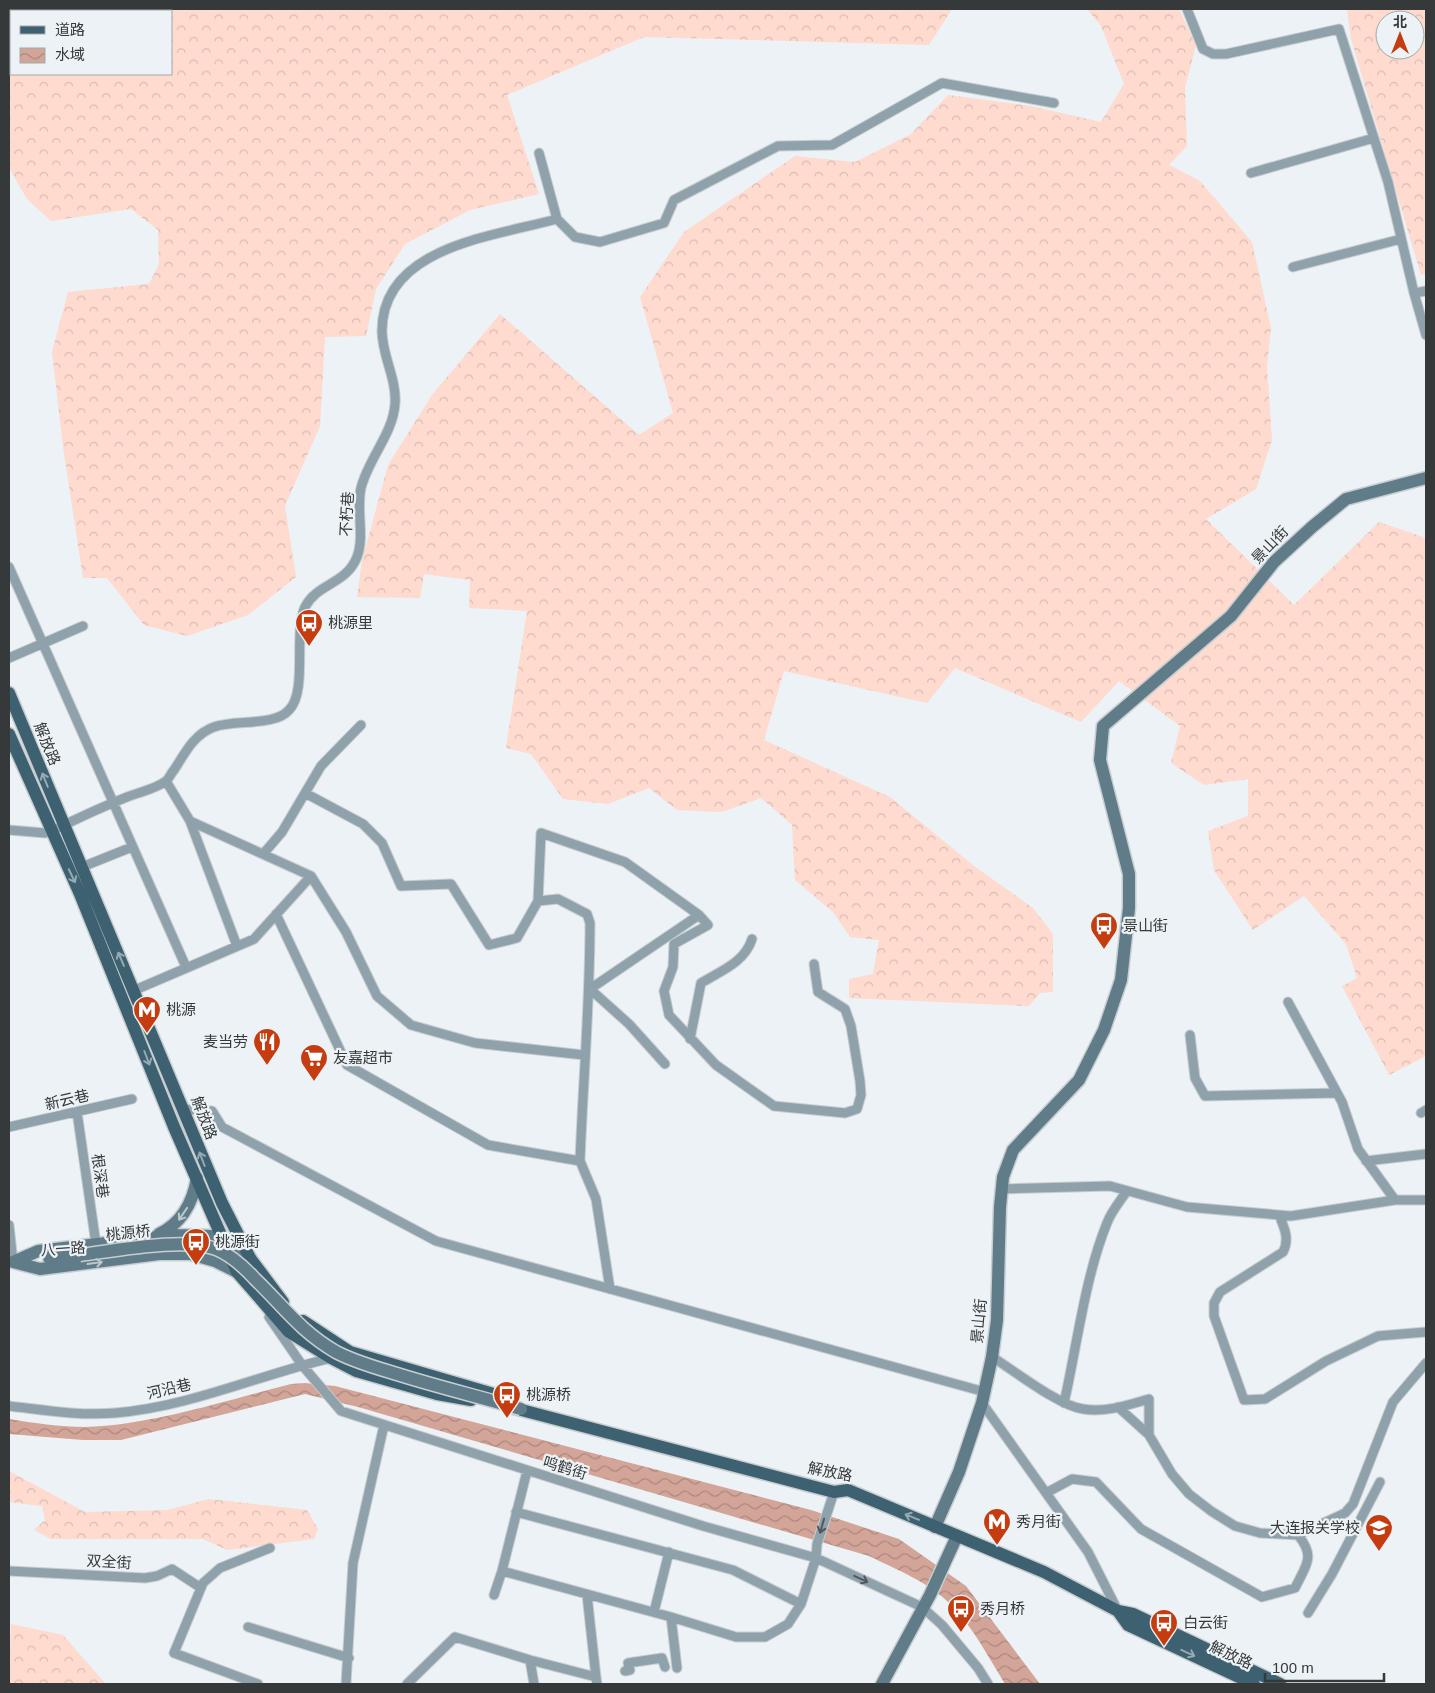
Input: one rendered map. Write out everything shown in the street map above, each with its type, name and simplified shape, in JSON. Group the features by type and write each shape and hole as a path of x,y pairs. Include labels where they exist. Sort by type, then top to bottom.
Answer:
{"main road":[{"name":"解放路","path":"9,693 83,902 222,1239 237,1272 289,1332 356,1371 437,1394 521,1409 834,1492 848,1490 1044,1572 1118,1611 1133,1614 1280,1684"},
{"name":"解放路","path":"9,734 57,828 82,868 222,1203 250,1258 296,1315 309,1327 350,1352 497,1395 521,1409"},
{"name":"解放路","path":"1118,1611 1128,1625 1254,1684"}],"street":[{"path":"1188,9 1203,49 1213,54 1226,54 1339,30 1388,182 1414,293 1426,335"},
{"path":"539,153 557,219 575,237 600,242 664,223 674,200 778,146 832,145 942,84 1054,102"},
{"path":"1252,173 1374,138"},
{"name":"不朽巷","path":"166,781 194,739 214,727 280,717 290,710 297,699 300,642 305,607 316,593 349,573 358,556 360,489 368,464 390,425 396,405 395,387 385,353 382,331 385,306 407,272 443,249 557,219"},
{"path":"1293,267 1401,239"},
{"path":"1414,293 1426,291"},
{"name":"景山街","path":"936,1527 959,1472 983,1397 992,1357 997,1320 1003,1176 1014,1150 1079,1080 1104,1030 1122,980 1129,908 1129,874 1100,760 1103,726 1231,616 1274,562 1346,499 1426,478"},
{"path":"9,567 186,967"},
{"path":"9,658 83,626"},
{"path":"264,853 282,832 321,766 361,724"},
{"path":"9,830 46,834 112,803 166,781 190,821 237,946"},
{"path":"305,794 364,824 382,843 401,886 451,884 489,945 517,938 538,901 541,833 625,862 699,915 708,925 674,944 673,967 664,991 669,1015 690,1039 716,1065 774,1106 846,1113 857,1109 860,1095 860,1081 851,1026 845,1009 818,992 814,964"},
{"path":"190,821 311,876 346,932 377,996 411,1025 475,1043 584,1055"},
{"path":"82,868 132,847"},
{"path":"134,990 254,939 311,876"},
{"path":"538,901 558,900 587,914 590,924 590,989 584,1055 580,1161 596,1199 610,1289"},
{"path":"276,914 347,1065 488,1145 580,1161"},
{"path":"590,989 699,915"},
{"path":"690,1039 701,983 733,964 748,951 752,939"},
{"path":"590,989 629,1024 665,1064"},
{"path":"1288,1002 1337,1093 1358,1149 1395,1200"},
{"path":"1190,1035 1195,1078 1205,1096 1337,1093"},
{"name":"新云巷","path":"9,1127 132,1099"},
{"path":"183,1109 212,1111 222,1127 436,1241 610,1289 983,1397 1046,1493 1088,1552 1118,1611"},
{"name":"根深巷","path":"77,1112 96,1244"},
{"path":"1366,1161 1426,1154"},
{"path":"152,1238 167,1230 180,1219 194,1196 197,1178"},
{"path":"1002,1189 1110,1186 1186,1207 1291,1216 1395,1200 1426,1200"},
{"path":"1064,1403 1083,1310 1107,1222 1127,1191"},
{"path":"159,1254 212,1244 222,1239 226,1223 222,1203"},
{"path":"1279,1214 1286,1235 1286,1246 1283,1252 1220,1292 1214,1302 1214,1316 1244,1400 1265,1399 1326,1361 1378,1336 1426,1332"},
{"path":"9,1224 11,1262 38,1251 196,1235 222,1239 250,1258"},
{"name":"桃源桥","path":"11,1262 183,1245 216,1249 236,1262 300,1326 338,1353 416,1380 521,1409"},
{"name":"八一路","path":"11,1262 40,1269 159,1254 190,1254 215,1261 237,1272"},
{"name":"鸣鹤街","path":"251,1290 302,1365 341,1412 703,1526 816,1558 922,1608 942,1625 978,1668 988,1684"},
{"path":"992,1357 1064,1403 1083,1409 1118,1407 1149,1399 1150,1435"},
{"name":"河沿巷","path":"9,1406 62,1413 114,1413 174,1404 331,1358"},
{"path":"1118,1407 1150,1435 1172,1474 1189,1494 1211,1511 1235,1526 1260,1533 1298,1535 1345,1513 1353,1504 1393,1402 1426,1363"},
{"path":"346,1684 353,1563 384,1426"},
{"path":"494,1595 528,1471"},
{"path":"1046,1493 1072,1479 1096,1482 1141,1529 1262,1596 1294,1588 1310,1556 1308,1546 1298,1535"},
{"path":"1308,1612 1332,1574 1380,1482"},
{"path":"502,1570 736,1637 765,1637 788,1624 801,1604 816,1558 817,1544 827,1508 834,1492"},
{"path":"516,1512 733,1570 801,1604"},
{"path":"882,1684 930,1594 957,1536"},
{"path":"258,1684 174,1653 203,1583 220,1568 270,1548"},
{"path":"654,1612 669,1552"},
{"name":"双全街","path":"9,1571 145,1578 157,1576 172,1569 201,1588"},
{"path":"407,1684 455,1637 481,1640 530,1660 597,1681 587,1594"},
{"path":"671,1617 677,1668"},
{"path":"248,1627 349,1658"},
{"path":"625,1671 630,1670 628,1663 662,1658 665,1666"},
{"path":"530,1660 534,1684"}],"green space":[{"path":"952,9 929,45 644,37 507,95 539,194 470,210 405,244 376,289 366,336 325,337 320,426 285,506 296,577 248,615 187,636 144,625 107,578 83,578 63,447 52,352 68,292 149,284 159,264 158,230 131,209 51,221 27,199 9,168 9,25 10,75 172,75 172,10 48,10"},
{"path":"1087,9 1179,9 1196,45 1185,88 1187,146 1169,165 1200,181 1252,242 1271,328 1267,367 1272,440 1256,489 1206,519 1294,605 1379,522 1426,538 1426,1056 1389,1075 1342,986 1357,978 1346,944 1304,896 1253,930 1214,870 1208,831 1248,816 1248,779 1204,785 1171,763 1180,726 1119,681 1081,722 955,668 927,703 784,671 764,740 890,797 974,866 1033,908 1053,934 1053,992 1040,993 1029,1006 849,998 849,979 873,974 879,940 850,937 833,912 795,880 792,825 761,798 722,812 677,810 649,788 608,804 563,799 531,754 506,748 527,611 469,608 470,580 424,574 420,598 357,597 362,561 388,465 432,395 500,314 639,435 673,413 640,297 684,232 795,156 855,162 911,134 948,95 1031,106 1101,122 1124,84 1101,26"},
{"path":"1347,9 1426,9 1426,274 1421,275 1351,39"},
{"path":"9,1471 85,1512 167,1510 209,1499 307,1510 318,1529 314,1539 227,1550 203,1539 51,1539 34,1530 45,1520 42,1506 9,1502"},
{"path":"11,1624 63,1635 105,1683 115,1684 9,1684"}],"water":[{"path":"305,1383 335,1386 811,1510 899,1539 966,1586 1040,1684 1005,1684 974,1633 951,1605 923,1583 869,1556 358,1407 305,1394 121,1440 83,1440 9,1434 9,1419 85,1427 136,1422 291,1384"}],"place":[{"name":"桃源里","path":"309,647"},
{"name":"景山街","path":"1104,950"},
{"name":"桃源","path":"147,1034"},
{"name":"麦当劳","path":"267,1066"},
{"name":"友嘉超市","path":"314,1082"},
{"name":"桃源街","path":"196,1266"},
{"name":"桃源桥","path":"507,1419"},
{"name":"秀月街","path":"997,1546"},
{"name":"大连报关学校","path":"1379,1552"},
{"name":"秀月桥","path":"961,1633"},
{"name":"白云街","path":"1164,1647"}]}
